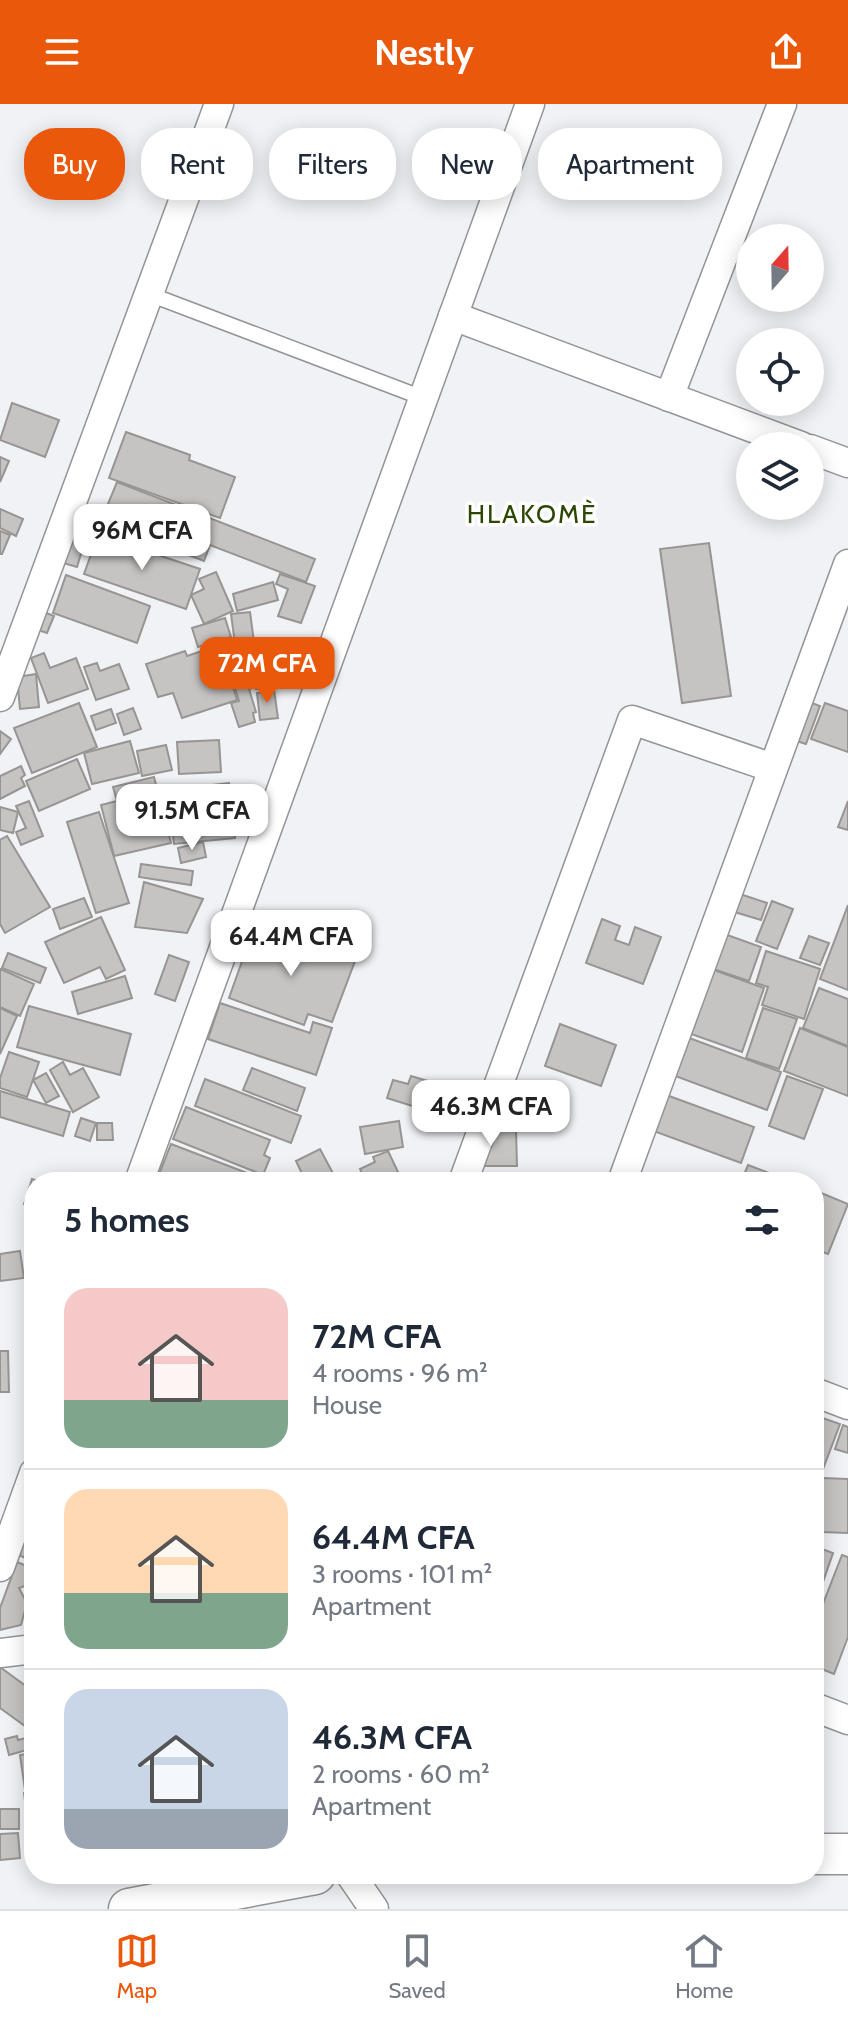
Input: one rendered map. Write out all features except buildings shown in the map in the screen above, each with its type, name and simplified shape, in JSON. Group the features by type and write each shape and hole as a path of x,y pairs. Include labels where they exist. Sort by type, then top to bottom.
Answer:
{"main road":[{"path":"824,1854 848,1854"},
{"path":"129,1909 262,1884"}],"street":[{"path":"0,697 219,104"},
{"path":"143,1172 530,104"},
{"path":"669,397 782,104"},
{"path":"453,316 763,432"},
{"path":"824,454 848,463"},
{"path":"626,1172 848,564"},
{"path":"467,1172 632,720 773,768"},
{"path":"824,1394 846,1400"},
{"path":"0,1567 24,1501"},
{"path":"0,1653 24,1650"},
{"path":"824,1711 848,1720"},
{"path":"357,1884 374,1909"}],"lane":[{"path":"149,294 423,398"}],"district":[{"name":"HLAKOMÈ","path":"532,514"}]}
